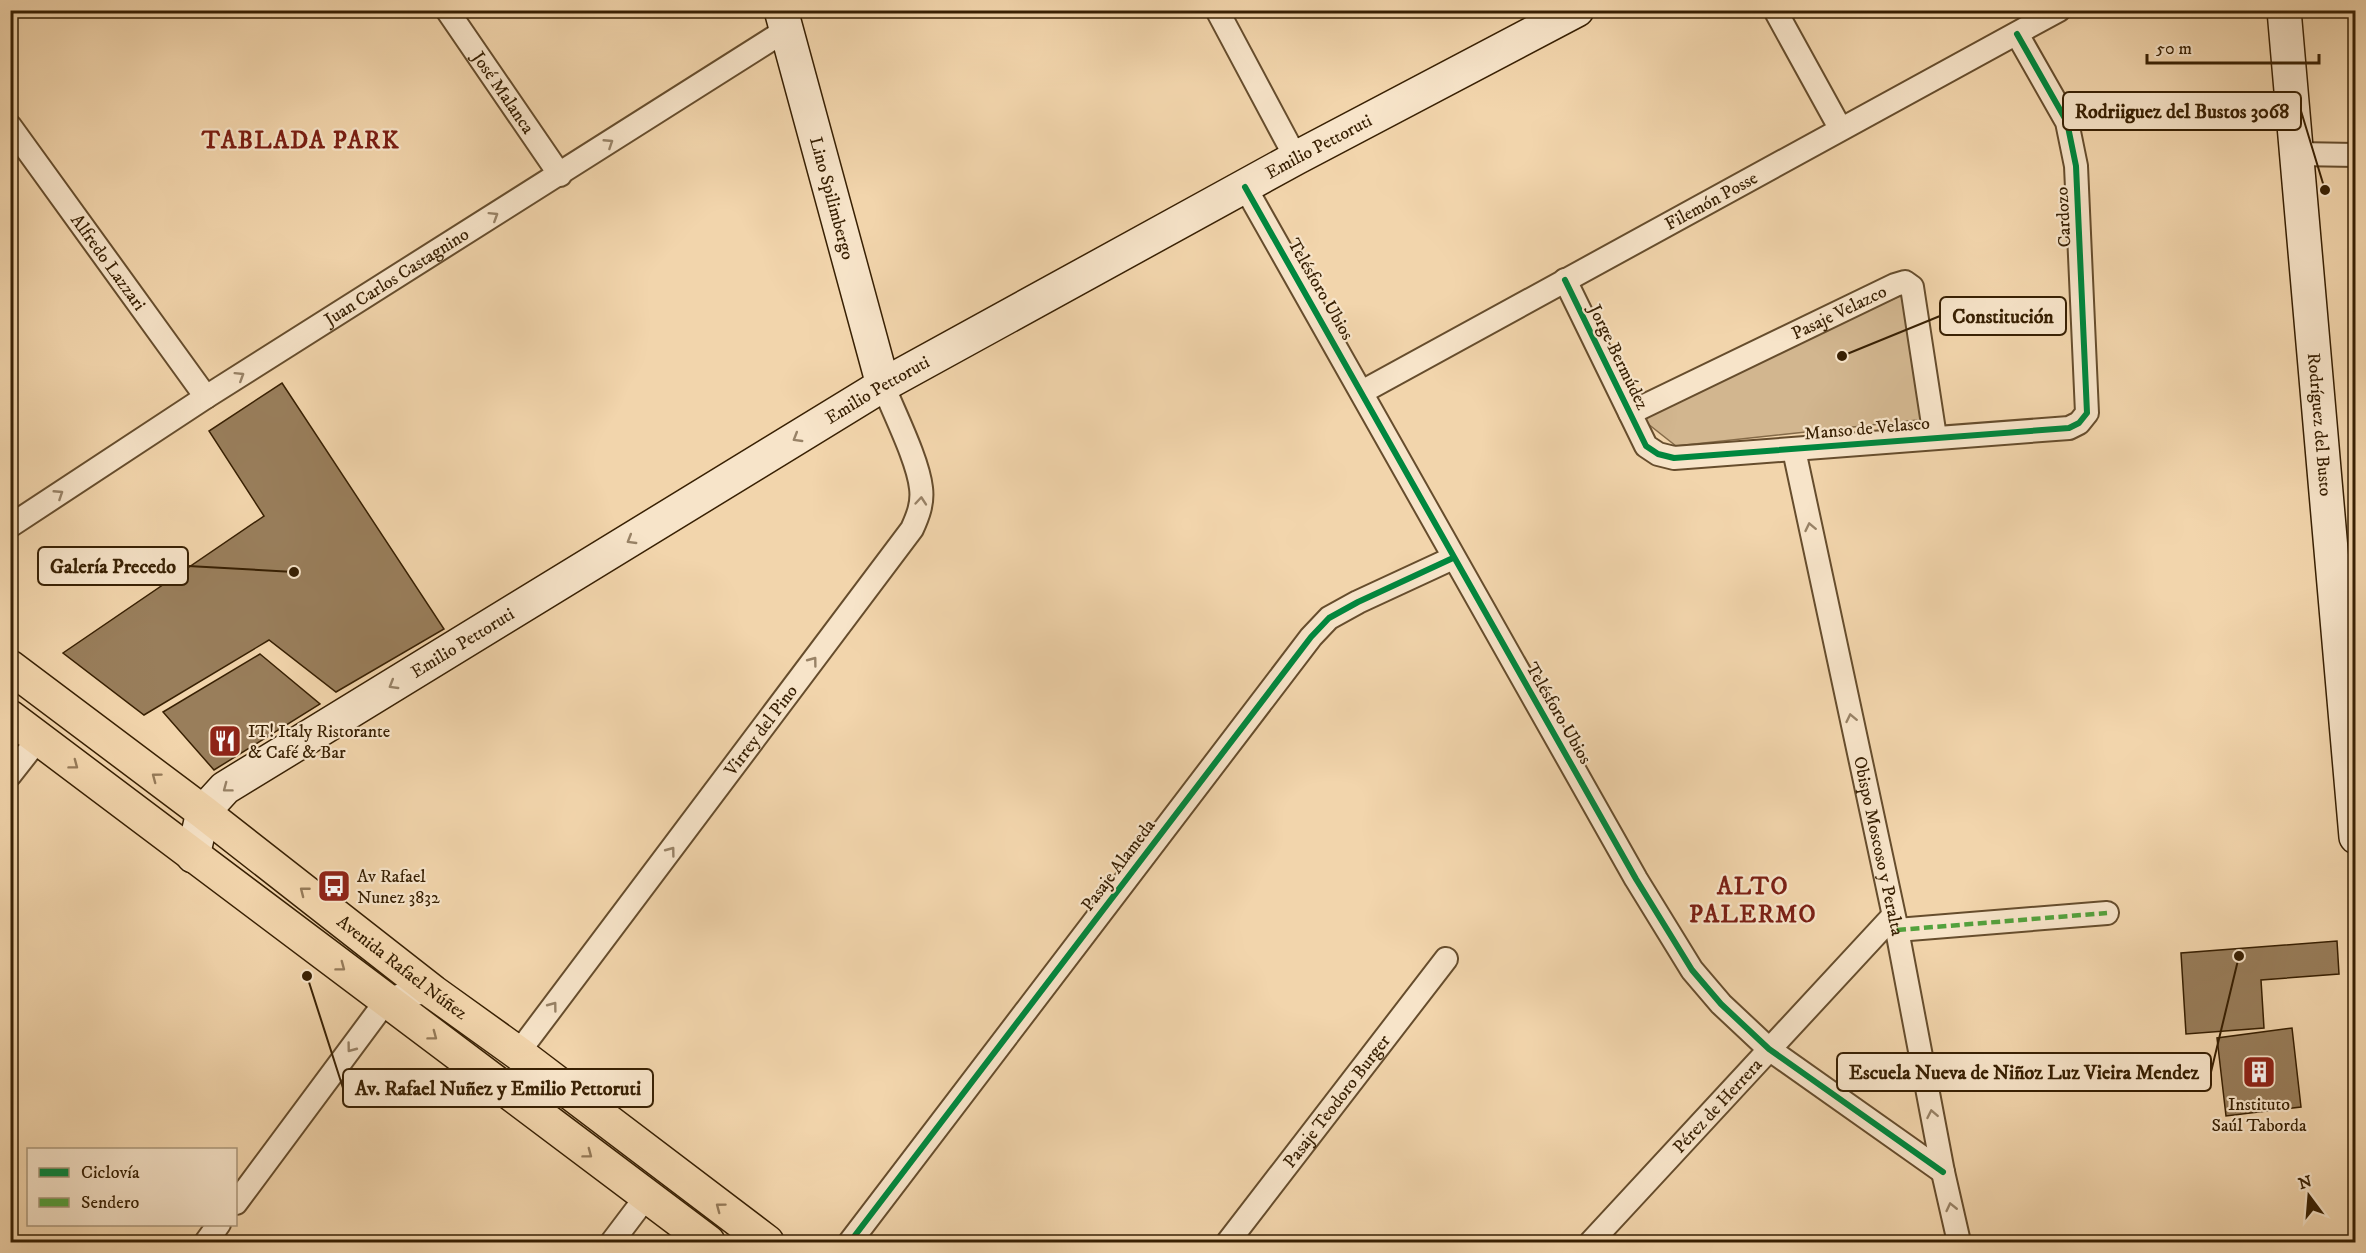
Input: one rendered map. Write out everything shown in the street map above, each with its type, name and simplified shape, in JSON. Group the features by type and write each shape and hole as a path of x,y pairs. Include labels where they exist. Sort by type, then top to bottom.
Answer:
{"main road":[{"name":"Emilio Pettoruti","path":"203,812 225,788 883,385 1296,158 1577,10"},
{"name":"Rodríguez del Busto","path":"2284,10 2296,154 2345,599 2355,837"},
{"name":"Lino Spilimbergo","path":"783,20 883,385"},
{"name":"Avenida Rafael Núñez","path":"10,667 203,812 432,992 518,1053 766,1242"},
{"name":"Avenida Rafael Núñez","path":"10,717 708,1242"},
{"path":"193,856 203,812"}],"street":[{"name":"José Malanca","path":"447,10 560,175"},
{"path":"1217,10 1296,158"},
{"path":"1775,10 1840,128"},
{"name":"Filemón Posse","path":"1362,392 2059,10"},
{"name":"Juan Carlos Castagnino","path":"10,526 206,397 560,175 783,20"},
{"name":"Cardozo","path":"2017,34 2067,122 2076,166 2087,413"},
{"name":"Alfredo Lazzari","path":"10,126 206,397"},
{"path":"2296,154 2355,155"},
{"name":"Telésforo Ubios","path":"1245,187 1362,392 1453,558 1666,930 1692,970 1721,1004 1769,1049 1943,1172"},
{"name":"Jorge Bermúdez","path":"1565,280 1646,446"},
{"name":"Pasaje Velazco","path":"1630,413 1905,282 1912,287 1935,437"},
{"name":"Virrey del Pino","path":"518,1053 912,529 920,509 922,489 883,385"},
{"name":"Manso de Velasco","path":"1646,446 1658,454 1674,458 1794,450 2069,428 2079,423 2087,413"},
{"name":"Obispo Moscoso y Peralta","path":"1794,450 1895,923 1943,1172 1959,1242"},
{"name":"Pasaje Alameda","path":"850,1242 1311,637 1329,618 1453,558"},
{"path":"10,775 39,738"},
{"path":"1895,923 2107,913"},
{"name":"Pérez de Herrera","path":"1591,1242 1769,1049 1895,923"},
{"name":"Pasaje Teodoro Burger","path":"1227,1242 1446,959"},
{"path":"237,1202 386,1001 401,995 432,992"},
{"path":"612,1242 646,1197"},
{"path":"206,1242 218,1226"}],"shaded area":[{"path":"1902,295 1927,419 1676,446 1638,416"}],"building":[{"path":"282,383 444,629 336,692 269,640 144,715 63,653 264,516 209,431"},
{"name":"IT! Italy Ristorante & Café & Bar","path":"260,654 320,704 214,770 163,712"},
{"path":"2337,941 2339,974 2261,980 2264,1028 2186,1034 2181,953"},
{"name":"Instituto Saúl Taborda","path":"2292,1028 2301,1107 2226,1116 2217,1038"}],"marked path":[{"path":"1897,930 2107,913"}],"cycle path":[{"path":"1565,280 1646,446 1658,454 1674,458 2069,428 2079,423 2087,413 2076,166 2067,122 2017,34"},
{"path":"1245,187 1636,879 1692,970 1721,1004 1769,1049 1943,1172"},
{"path":"850,1242 1311,637 1329,618 1453,558"}],"place":[{"name":"Rodriiguez del Bustos 3068","path":"2325,190"},
{"name":"Constitución","path":"1842,356"},
{"name":"Galería Precedo","path":"294,572"},
{"name":"IT! Italy Ristorante & Café & Bar","path":"225,741"},
{"name":"Av Rafael Nunez 3832","path":"334,886"},
{"name":"Escuela Nueva de Niñoz Luz Vieira Mendez","path":"2239,956"},
{"name":"Av. Rafael Nuñez y Emilio Pettoruti","path":"307,976"},
{"name":"Instituto Saúl Taborda","path":"2259,1072"}],"district":[{"name":"TABLADA PARK","path":"301,140"},
{"name":"ALTO PALERMO","path":"1753,900"}]}
